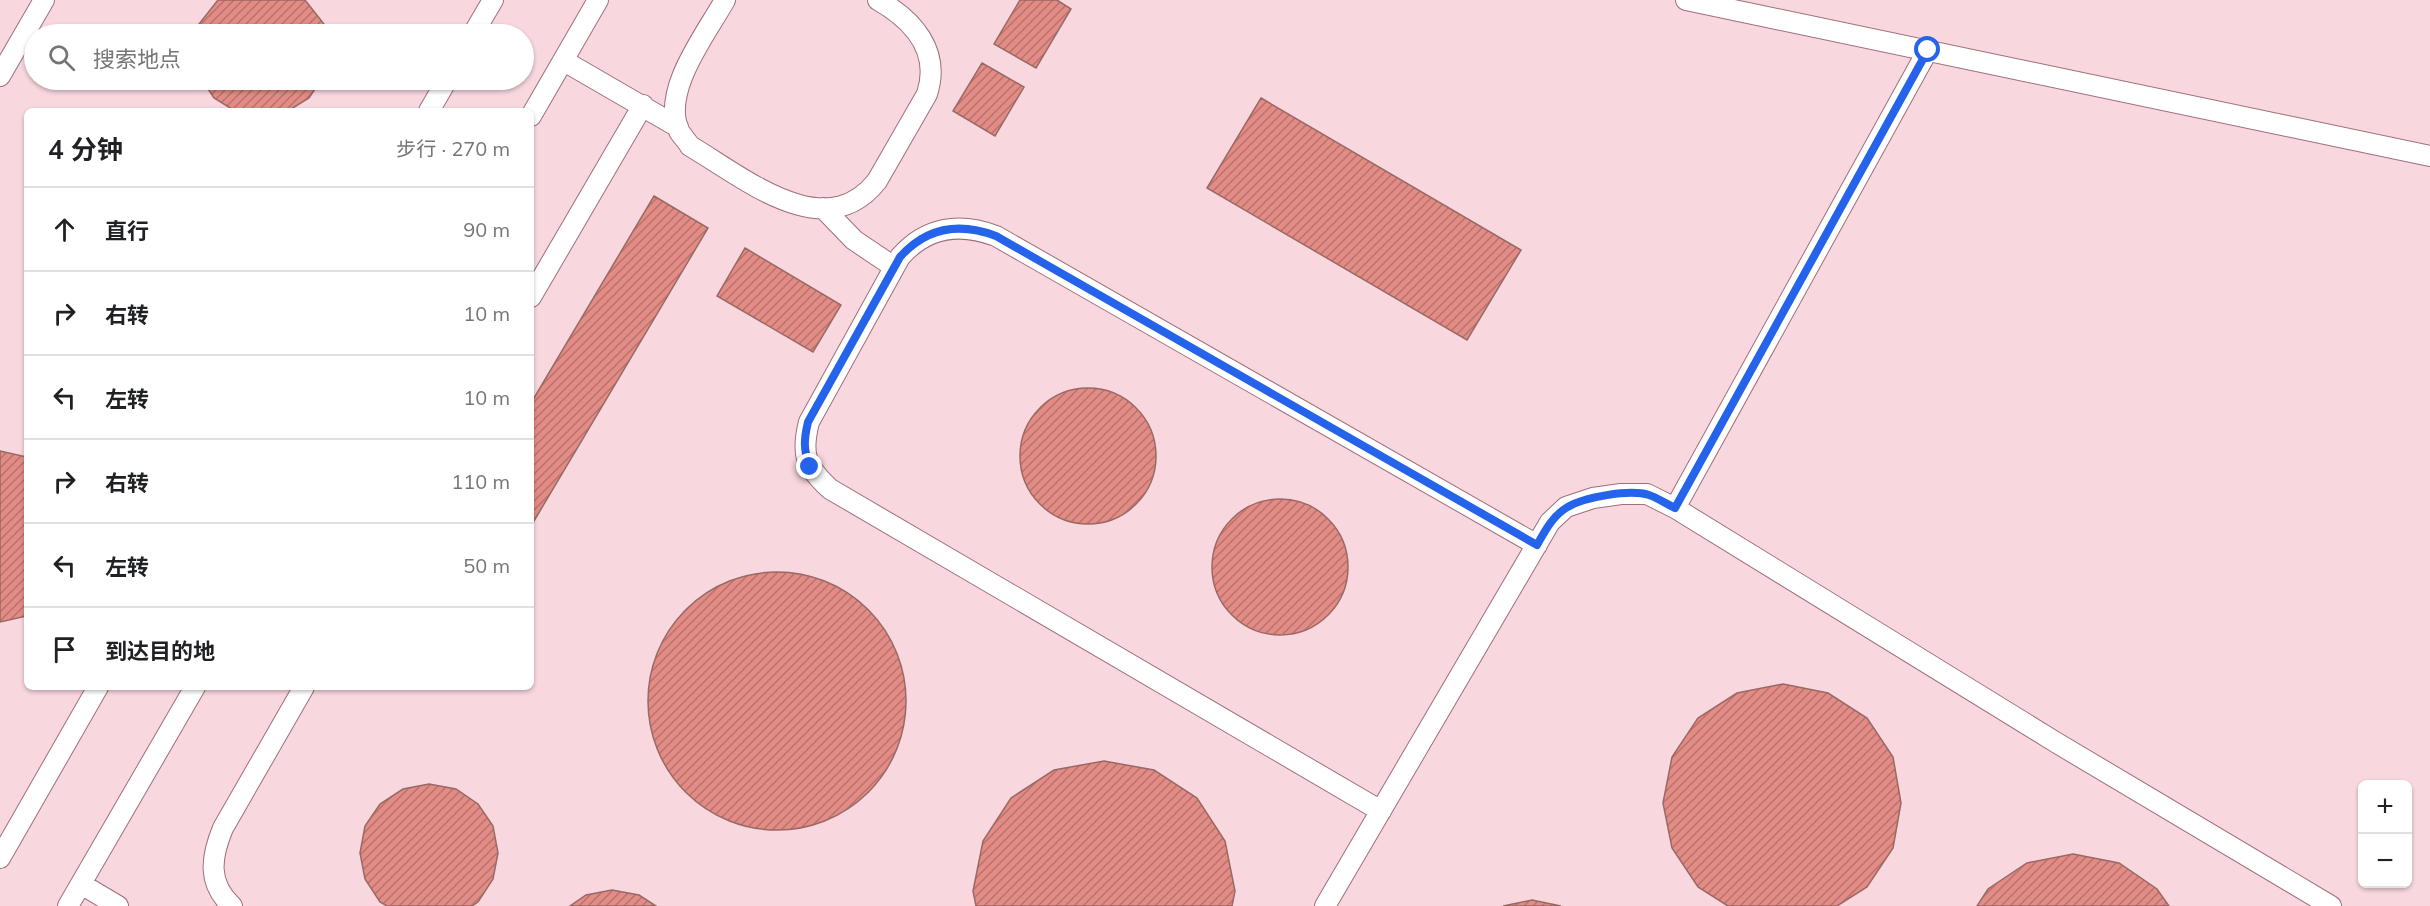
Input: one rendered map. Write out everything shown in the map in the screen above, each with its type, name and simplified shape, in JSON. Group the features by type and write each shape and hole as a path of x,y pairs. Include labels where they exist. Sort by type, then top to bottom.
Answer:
{"lane":[{"path":"30,24 44,0"},
{"path":"479,24 493,0"},
{"path":"534,111 598,0"},
{"path":"678,128 676,92 683,74 725,0"},
{"path":"564,61 644,105 678,128 690,146 782,200 805,208 851,204 868,193 877,181 927,94 932,79 930,61 921,38 900,12 878,0"},
{"path":"1686,0 2430,156"},
{"path":"0,76 24,35"},
{"path":"1675,508 1928,50"},
{"path":"431,108 441,90"},
{"path":"534,292 644,105"},
{"path":"823,208 854,240 894,267"},
{"path":"1381,811 830,489 820,479 810,467 805,455 804,442 808,422 894,267 912,243 932,233 957,227 975,228 996,236 1537,545"},
{"path":"1325,906 1551,522 1566,507 1593,498 1621,494 1647,494 1675,508 2326,905"},
{"path":"0,858 96,690"},
{"path":"68,906 193,690"},
{"path":"232,906 215,884 213,864 215,846 222,828 302,690"},
{"path":"81,884 118,906"}],"building":[{"path":"218,0 305,0 324,24 199,24"},
{"path":"1020,0 1057,0 1071,9 1036,68 994,44"},
{"path":"982,63 1024,87 995,136 953,111"},
{"path":"209,90 314,90 309,98 293,108 230,108 214,98"},
{"path":"1261,98 1521,250 1467,340 1207,188"},
{"path":"654,196 708,228 534,521 534,398"},
{"path":"745,248 841,305 813,352 717,296"},
{"path":"1088,388 1114,393 1126,399 1136,408 1145,418 1151,430 1156,456 1151,482 1145,494 1136,504 1126,513 1114,519 1088,524 1062,519 1050,513 1040,504 1031,494 1025,482 1020,456 1025,430 1031,418 1040,408 1050,399 1062,393"},
{"path":"0,451 24,456 24,617 0,622"},
{"path":"1280,499 1306,504 1318,510 1328,519 1337,529 1343,541 1348,567 1343,593 1337,605 1328,615 1318,624 1306,630 1280,635 1254,630 1242,624 1232,615 1223,605 1217,593 1212,567 1217,541 1223,529 1232,519 1242,510 1254,504"},
{"path":"777,572 802,575 838,587 859,601 877,619 896,652 903,676 906,701 903,726 891,762 877,783 859,801 826,820 802,827 777,830 752,827 716,815 695,801 677,783 658,750 651,726 648,701 651,676 663,640 677,619 695,601 728,582 752,575"},
{"path":"1783,684 1828,693 1867,718 1893,757 1901,803 1893,848 1867,887 1837,906 1728,906 1698,887 1672,848 1663,803 1672,757 1698,718 1737,693"},
{"path":"1104,761 1154,770 1197,798 1225,841 1235,891 1232,906 976,906 973,891 983,841 1011,798 1054,770"},
{"path":"429,784 456,789 478,804 493,826 498,853 493,879 478,902 472,906 387,906 380,902 365,879 360,853 365,826 380,804 403,789"},
{"path":"2073,854 2119,863 2157,889 2169,906 1977,906 1988,889 2027,863"},
{"path":"612,890 639,895 656,906 570,906 586,895"},
{"path":"1532,900 1561,906 1503,906"}],"route":[{"path":"810,467 805,455 804,442 808,422 900,257 912,243 932,233 957,227 975,228 996,236 1537,545 1551,522 1566,507 1593,498 1621,494 1647,494 1675,508 1928,50"}]}
